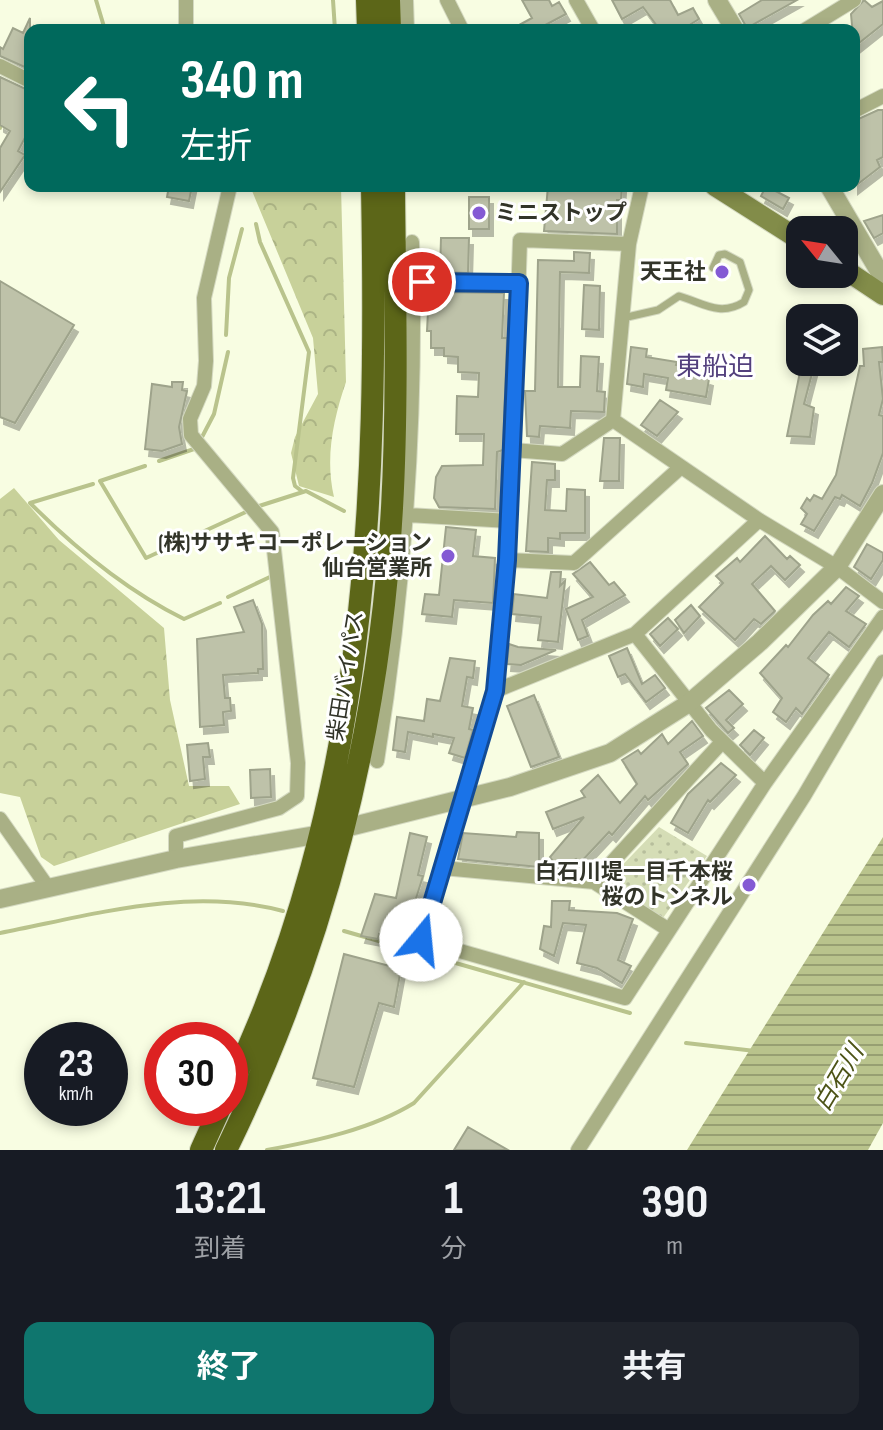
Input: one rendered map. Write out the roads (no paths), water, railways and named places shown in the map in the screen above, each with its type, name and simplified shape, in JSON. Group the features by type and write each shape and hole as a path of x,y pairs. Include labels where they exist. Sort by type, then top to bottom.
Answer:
{"highway":[{"path":"367,0 368,24"},
{"path":"389,0 390,24"},
{"name":"柴田バイパス","path":"248,1043 294,928 321,834 353,676 372,489 375,334 372,192"},
{"name":"柴田バイパス","path":"226,1150 287,1011 345,826 384,668 404,282 395,192"},
{"path":"201,1150 212,1126"}],"main road":[{"path":"724,192 786,231"},
{"path":"858,278 883,295"}],"street":[{"path":"186,0 186,24"},
{"path":"406,0 407,24"},
{"path":"447,0 459,24"},
{"path":"576,0 587,24"},
{"path":"717,0 731,24"},
{"path":"815,24 854,0"},
{"path":"0,66 24,78"},
{"path":"860,108 883,96"},
{"path":"176,859 176,836 279,808 297,796 298,763 272,532 191,435 190,419 205,373 204,298 229,192"},
{"path":"613,420 629,244 641,192"},
{"path":"833,192 883,278"},
{"path":"629,244 520,240 507,560 495,691 421,940 530,974 625,998 765,783 883,617"},
{"path":"377,761 384,668 408,515 404,282 412,242"},
{"path":"404,282 519,283"},
{"path":"513,450 562,454 613,420"},
{"path":"613,420 759,520 837,567 883,602"},
{"path":"507,560 574,563 681,467"},
{"path":"0,899 176,859 321,834 465,798 610,753 689,703 760,642 837,567 883,494"},
{"path":"408,515 509,521"},
{"path":"495,691 635,634 759,520"},
{"path":"635,634 722,742 765,783"},
{"path":"578,1150 804,796 883,662"},
{"path":"594,882 722,742"},
{"path":"0,819 49,889"},
{"path":"443,868 594,882 669,930"}],"lane":[{"path":"621,319 658,310 679,296 707,308 727,310 744,302 748,280 740,262 725,254 716,259 713,268"}],"water":[{"name":"白石川","path":"883,837 883,1123 868,1150 687,1150"}],"waterway":[{"path":"96,0 103,24"},
{"path":"333,0 335,24"},
{"path":"256,224 260,242 309,352 293,478 295,486 303,492"},
{"path":"226,335 229,278 242,229"},
{"path":"201,439 214,414 228,352"},
{"path":"159,461 194,449"},
{"path":"145,466 100,481 146,558 248,511"},
{"path":"93,484 30,503 102,567 163,608 184,619 220,603"},
{"path":"256,507 306,491 344,511"},
{"path":"228,597 272,576"},
{"path":"0,933 105,912 176,902 212,901 283,911"},
{"path":"344,931 630,1013"},
{"path":"267,1150 362,1127 414,1103 524,982"},
{"path":"686,1043 755,1051"}],"place":[{"name":"ミニストップ","path":"479,213"},
{"name":"天王社","path":"722,272"},
{"name":"(株)ササキコーポレーション 仙台営業所","path":"448,556"},
{"name":"白石川堤一目千本桜 桜のトンネル","path":"749,885"}],"district":[{"name":"東船迫","path":"715,367"}]}
